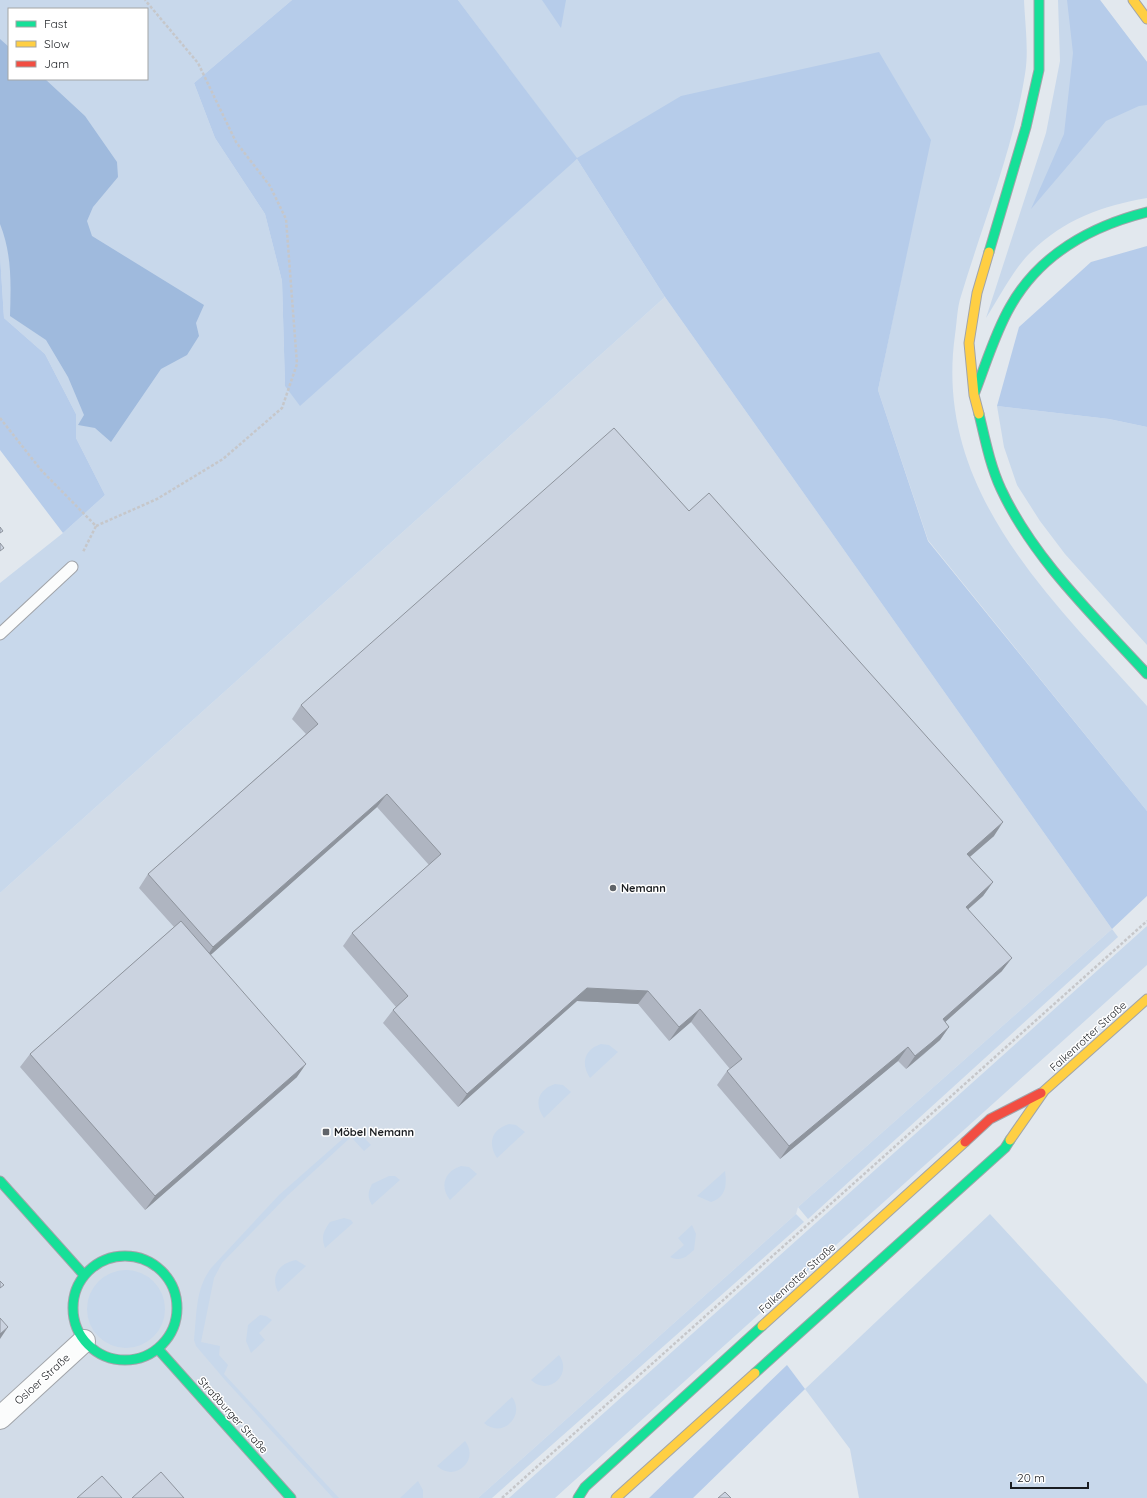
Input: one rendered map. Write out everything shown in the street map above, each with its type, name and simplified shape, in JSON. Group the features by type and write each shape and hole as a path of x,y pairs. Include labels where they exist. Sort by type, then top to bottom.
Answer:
{"main road":[{"path":"1039,0 1039,70 1026,127 977,293 969,343 974,395 988,452 1001,489 1024,530 1054,571 1147,674"},
{"path":"1133,0 1147,19"},
{"path":"974,395 1010,306 1034,274 1068,244 1115,220 1147,212"},
{"name":"Falkenrotter Straße","path":"616,1498 1005,1148 1044,1091 1147,999"},
{"name":"Falkenrotter Straße","path":"578,1498 585,1487 990,1119 1044,1091"},
{"path":"0,1181 84,1275"},
{"path":"122,1255 144,1258 162,1270 172,1285 177,1302 176,1319 170,1336 158,1349 146,1356 133,1360 119,1360 106,1357 94,1350 84,1341 75,1325 72,1308 75,1290 84,1275 101,1261 122,1255"},
{"name":"Straßburger Straße","path":"158,1349 291,1498"}],"street":[{"name":"Osloer Straße","path":"0,1418 84,1341"}],"lane":[{"path":"0,634 72,567"}],"path":[{"path":"72,567 79,560 96,526 156,499 223,459 282,408 297,364 286,219 270,186 236,142 198,63 145,0"},
{"path":"0,418 41,470 96,526"},
{"path":"502,1498 1147,921"}],"shaded area":[{"path":"0,0 292,0 194,83 215,138 265,214 282,281 285,386 577,159 665,297 0,893 0,583 63,533 105,495 76,438 76,414 45,354 4,318 0,255"},
{"path":"292,0 458,0 577,158 681,96 879,52 931,140 878,390 928,541 1147,811 1147,896 1112,929 665,297 577,159 300,406 285,386 282,281 265,214 215,138 194,83"},
{"path":"458,0 1024,0 1027,47 1025,74 1020,102 997,186 960,301 955,335 953,392 962,444 981,493 1007,539 1039,583 1074,625 1147,706 1147,811 928,540 878,390 930,140 577,159"},
{"path":"542,0 566,0 561,28"},
{"path":"1058,0 1100,0 1147,62 1147,198 1114,205 1099,210 1084,216 1057,231 1031,252 1019,266 986,318 1046,133 1060,61"},
{"path":"1067,0 1100,0 1147,62 1147,105 1139,106 1106,121 1031,209 1064,134 1073,53"},
{"path":"0,39 8,46 8,80 46,80 85,116 117,162 118,177 93,207 87,221 92,236 204,305 196,323 199,336 187,355 161,369 111,442 95,428 78,425 84,415 68,377 46,340 10,316 9,258 0,224"},
{"path":"1147,246 1147,427 1109,419 997,406 1019,327 1091,262"},
{"path":"0,255 4,318 45,354 76,414 76,438 105,495 63,533 0,450"},
{"path":"665,297 1112,929 798,1207 796,1214 478,1498 0,1498 0,893"},
{"path":"997,406 1109,419 1147,427 1147,645 1065,554 1040,521 1017,485 1004,447"},
{"path":"1147,926 1147,965 555,1498 509,1498"},
{"path":"1112,929 1118,937 808,1219 798,1207"},
{"path":"601,1044 609,1045 618,1052 590,1078 585,1067 586,1057 591,1049"},
{"path":"555,1084 563,1085 571,1092 544,1118 539,1107 539,1097 545,1089"},
{"path":"509,1124 516,1125 525,1132 497,1158 492,1147 493,1137 499,1129"},
{"path":"355,1128 371,1145 364,1151 351,1137 288,1195 222,1263 214,1278 201,1342 220,1346 219,1355 228,1365 224,1374 339,1498 333,1498 225,1380 196,1346 194,1340 200,1292 206,1275 212,1267 279,1195"},
{"path":"461,1166 469,1167 477,1174 450,1200 445,1189 445,1180 451,1171"},
{"path":"725,1171 726,1181 723,1194 720,1197 711,1202 697,1196"},
{"path":"389,1176 395,1176 400,1180 372,1205 369,1199 369,1194 372,1184"},
{"path":"796,1214 804,1222 492,1498 478,1498"},
{"path":"990,1214 1147,1384 1147,1498 859,1498 850,1449 805,1389"},
{"path":"344,1218 351,1220 353,1223 325,1248 323,1241 324,1232 330,1222"},
{"path":"692,1225 696,1234 694,1250 686,1257 680,1259 670,1257 684,1245 678,1238"},
{"path":"296,1260 306,1266 278,1292 275,1281 278,1271 285,1264"},
{"path":"118,1270 134,1270 148,1276 159,1287 165,1301 165,1317 159,1331 148,1342 134,1348 118,1348 104,1342 93,1331 87,1317 87,1301 93,1287 104,1276"},
{"path":"260,1315 266,1316 272,1320 259,1333 265,1340 251,1353 246,1341 248,1325"},
{"path":"559,1355 563,1362 563,1369 561,1376 557,1381 551,1385 545,1386 538,1385 531,1380"},
{"path":"787,1365 805,1389 693,1498 649,1498"},
{"path":"512,1397 516,1404 516,1411 514,1418 510,1423 504,1427 498,1428 491,1427 484,1423"},
{"path":"465,1441 469,1448 469,1455 467,1462 463,1467 458,1471 451,1472 444,1471 437,1466"},
{"path":"418,1481 423,1490 423,1498 400,1498"}],"building":[{"path":"614,428 689,511 709,493 1003,822 967,854 993,882 966,907 1012,958 943,1019 949,1027 932,1042 915,1056 908,1047 789,1146 727,1071 742,1059 700,1009 679,1027 648,991 587,988 467,1094 393,1010 408,996 352,933 441,854 387,794 213,947 148,874 318,724 301,705"},
{"path":"0,543 4,548 0,551"},
{"path":"181,921 306,1064 155,1196 30,1054"},
{"path":"0,1281 4,1285 0,1288"},
{"path":"0,1318 8,1327 0,1334"},
{"path":"161,1472 184,1498 132,1498"},
{"path":"102,1476 122,1498 77,1498"},
{"path":"725,1492 731,1498 718,1498"}],"traffic: fast":[{"path":"989,252 1026,127 1039,70 1039,0"},
{"path":"975,392 995,338 1010,307 1036,272 1068,245 1087,234 1106,225 1147,212"},
{"path":"979,414 988,452 997,480 1030,540 1067,587 1147,674"},
{"path":"755,1373 1005,1148 1010,1140"},
{"path":"0,1181 84,1275"},
{"path":"125,1256 145,1260 162,1271 173,1288 177,1308 173,1328 162,1345 145,1356 125,1360 105,1356 88,1345 77,1328 73,1308 77,1288 88,1271 105,1260 125,1256"},
{"path":"578,1498 585,1487 762,1326"},
{"path":"158,1349 291,1498"}],"traffic: slow":[{"path":"1133,0 1147,19"},
{"path":"979,414 974,395 969,343 977,293 989,252"},
{"path":"1010,1140 1044,1091 1147,999"},
{"path":"762,1326 965,1142"},
{"path":"616,1498 755,1373"}],"traffic: jam":[{"path":"965,1142 990,1119 1041,1093"}],"place":[{"name":"Nemann","path":"613,888"},
{"name":"Möbel Nemann","path":"326,1132"}]}
